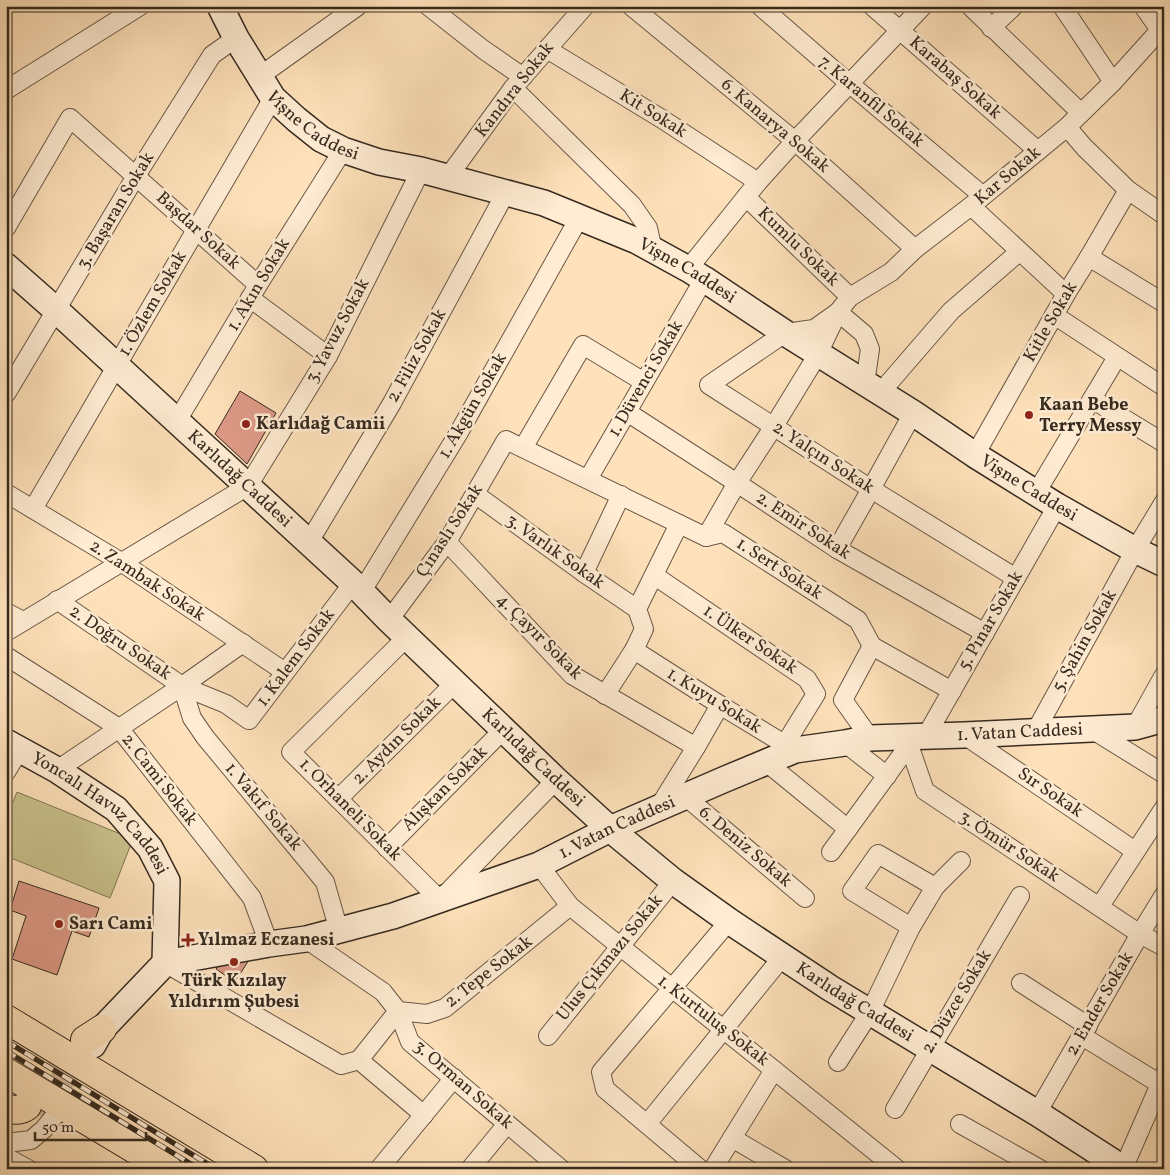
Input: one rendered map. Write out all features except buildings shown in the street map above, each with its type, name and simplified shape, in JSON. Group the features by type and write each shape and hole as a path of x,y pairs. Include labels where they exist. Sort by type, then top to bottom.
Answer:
{"highway":[{"path":"6,1018 254,1169"},
{"path":"6,1072 27,1110 168,1169"}],"main road":[{"name":"Vişne Caddesi","path":"220,6 236,38 273,98 296,120 322,139 343,150 379,162 421,170 544,203 637,241 696,274 975,455 1135,550 1164,564"},
{"name":"Karlıdağ Caddesi","path":"6,266 357,587 556,780 672,881 728,921 830,988 1124,1168"},
{"name":"1. Vatan Caddesi","path":"165,962 306,939 394,916 539,864 610,829 766,762 790,747 845,743 870,738 915,739 1135,727 1164,719"},
{"name":"Yoncalı Havuz Caddesi","path":"13,745 57,770 116,809 150,848 167,881 165,962"},
{"path":"93,1038 165,962"}],"street":[{"path":"6,90 140,6"},
{"path":"260,76 358,6"},
{"path":"428,6 484,50 518,83 632,205 648,228 653,250"},
{"name":"Kandıra Sokak","path":"448,177 518,83 585,6"},
{"name":"6. Kanarya Sokak","path":"632,6 795,141 915,249"},
{"name":"7. Karanfil Sokak","path":"760,6 850,84 977,201 1019,252 1066,294"},
{"name":"Karabaş Sokak","path":"872,6 1038,151"},
{"name":"1. Düvenci Sokak","path":"588,479 644,382 696,274 746,197 795,141 923,6"},
{"path":"970,6 1082,113"},
{"path":"991,28 1014,6"},
{"path":"1062,6 1113,82"},
{"path":"1143,6 1162,27"},
{"name":"Kar Sokak","path":"706,537 737,483 818,354 838,312 850,297 891,272 915,249 1067,127 1113,82 1162,27"},
{"name":"3. Başaran Sokak","path":"6,394 136,176 212,55 236,38"},
{"name":"Kit Sokak","path":"546,49 662,119 758,182"},
{"name":"1. Özlem Sokak","path":"33,509 273,98"},
{"name":"Başdar Sokak","path":"6,228 70,118 196,230 254,291 328,356"},
{"path":"1067,127 1084,147 1128,190 1161,206"},
{"name":"1. Akın Sokak","path":"177,421 254,291 343,150"},
{"name":"3. Yavuz Sokak","path":"248,486 328,356 421,170"},
{"name":"Kitle Sokak","path":"975,455 1066,294 1128,190"},
{"name":"2. Filiz Sokak","path":"308,542 392,403 506,192"},
{"name":"Kumlu Sokak","path":"746,197 850,297"},
{"name":"1. Akgün Sokak","path":"357,587 458,434 580,218"},
{"path":"872,388 951,311 1019,252"},
{"path":"1089,257 1164,303"},
{"path":"838,312 864,334 870,349 872,388"},
{"name":"Kar Sokak","path":"785,333 814,329 838,312"},
{"path":"1054,315 1164,386"},
{"name":"2. Yalçın Sokak","path":"785,333 710,385 871,489 1016,578"},
{"path":"523,448 583,345 644,382"},
{"name":"5. Pınar Sokak","path":"831,852 952,690 1016,578 1047,499 1092,399 1117,357"},
{"path":"1092,399 1164,444"},
{"name":"2. Emir Sokak","path":"627,412 837,549 984,633"},
{"path":"837,549 912,413"},
{"name":"1. Sert Sokak","path":"506,440 706,537 723,533 858,620 872,646"},
{"name":"Çınaslı Sokak","path":"389,620 447,542 506,440"},
{"path":"6,632 248,486"},
{"name":"2. Zambak Sokak","path":"6,493 121,562 285,672"},
{"name":"3. Varlık Sokak","path":"474,494 637,609"},
{"path":"584,573 621,495"},
{"name":"5. Şahin Sokak","path":"1035,732 1135,550 1164,502"},
{"path":"605,695 634,650 644,629 637,609 655,576 679,524"},
{"name":"4. Çayır Sokak","path":"447,542 572,675 696,747"},
{"name":"1. Ülker Sokak","path":"655,576 807,679 816,694 790,747"},
{"name":"1. Kalem Sokak","path":"182,686 226,704 249,720 285,672 357,587"},
{"name":"2. Doğru Sokak","path":"57,600 182,686"},
{"path":"6,612 22,621"},
{"name":"1. Orhaneli Sokak","path":"407,637 291,752 440,900"},
{"path":"57,770 243,643"},
{"path":"870,738 843,700 872,646 952,690"},
{"name":"1. Kuyu Sokak","path":"634,650 790,747"},
{"name":"2. Cami Sokak","path":"6,656 119,728 252,898 269,944"},
{"path":"1135,727 1164,676"},
{"name":"2. Aydın Sokak","path":"338,799 455,683"},
{"name":"1. Vakıf Sokak","path":"182,686 192,718 204,737 325,882 339,931"},
{"path":"657,810 720,705"},
{"name":"Alışkan Sokak","path":"387,848 503,730"},
{"path":"1093,730 1164,774"},
{"name":"Sır Sokak","path":"964,735 1135,851"},
{"name":"3. Ömür Sokak","path":"915,739 924,791 1140,934 1164,947"},
{"path":"845,743 887,776"},
{"path":"6,772 13,745"},
{"path":"766,762 848,829"},
{"path":"440,900 556,780"},
{"name":"6. Deniz Sokak","path":"686,797 805,898"},
{"path":"1100,906 1164,808"},
{"path":"911,927 852,891 878,854 935,887"},
{"path":"838,1062 870,1012 911,927 935,887 961,861"},
{"name":"1. Kurtuluş Sokak","path":"539,864 570,906 774,1070 886,1165"},
{"name":"Ulus Çıkmazı Sokak","path":"548,1036 672,881"},
{"name":"2. Ender Sokak","path":"1038,1114 1164,895"},
{"name":"2. Düzce Sokak","path":"895,1109 1020,896"},
{"name":"2. Tepe Sokak","path":"398,1012 427,1014 445,1008 570,906"},
{"path":"700,1169 605,1089 601,1072 728,921"},
{"name":"3. Orman Sokak","path":"306,939 383,992 398,1012 410,1042 560,1169"},
{"path":"647,1124 783,956"},
{"path":"165,962 341,1065 359,1060 398,1012"},
{"path":"1021,983 1085,1031 1162,1079 1124,1168"},
{"path":"359,1060 424,1115"},
{"path":"713,1169 774,1070"},
{"path":"379,1169 454,1078"},
{"path":"6,1143 31,1140 44,1129 56,1114 27,1110"},
{"path":"470,1169 507,1124"},
{"path":"960,1124 1040,1169"},
{"path":"732,1138 785,1169"},
{"path":"6,1157 28,1169"}],"shaded area":[{"path":"17,792 133,839 110,898 6,856 6,819"}],"tunnel":[{"path":"27,1106 85,1040"},
{"path":"35,1111 91,1047"}],"railway":[{"path":"6,1041 216,1169"},
{"path":"6,1051 199,1169"}],"place":[{"name":"Kaan Bebe Terry Messy","path":"1029,415"},
{"name":"Karlıdağ Camii","path":"246,424"},
{"name":"Sarı Cami","path":"59,924"},
{"name":"Yılmaz Eczanesi","path":"188,940"},
{"name":"Türk Kızılay Yıldırım Şubesi","path":"234,962"}]}
